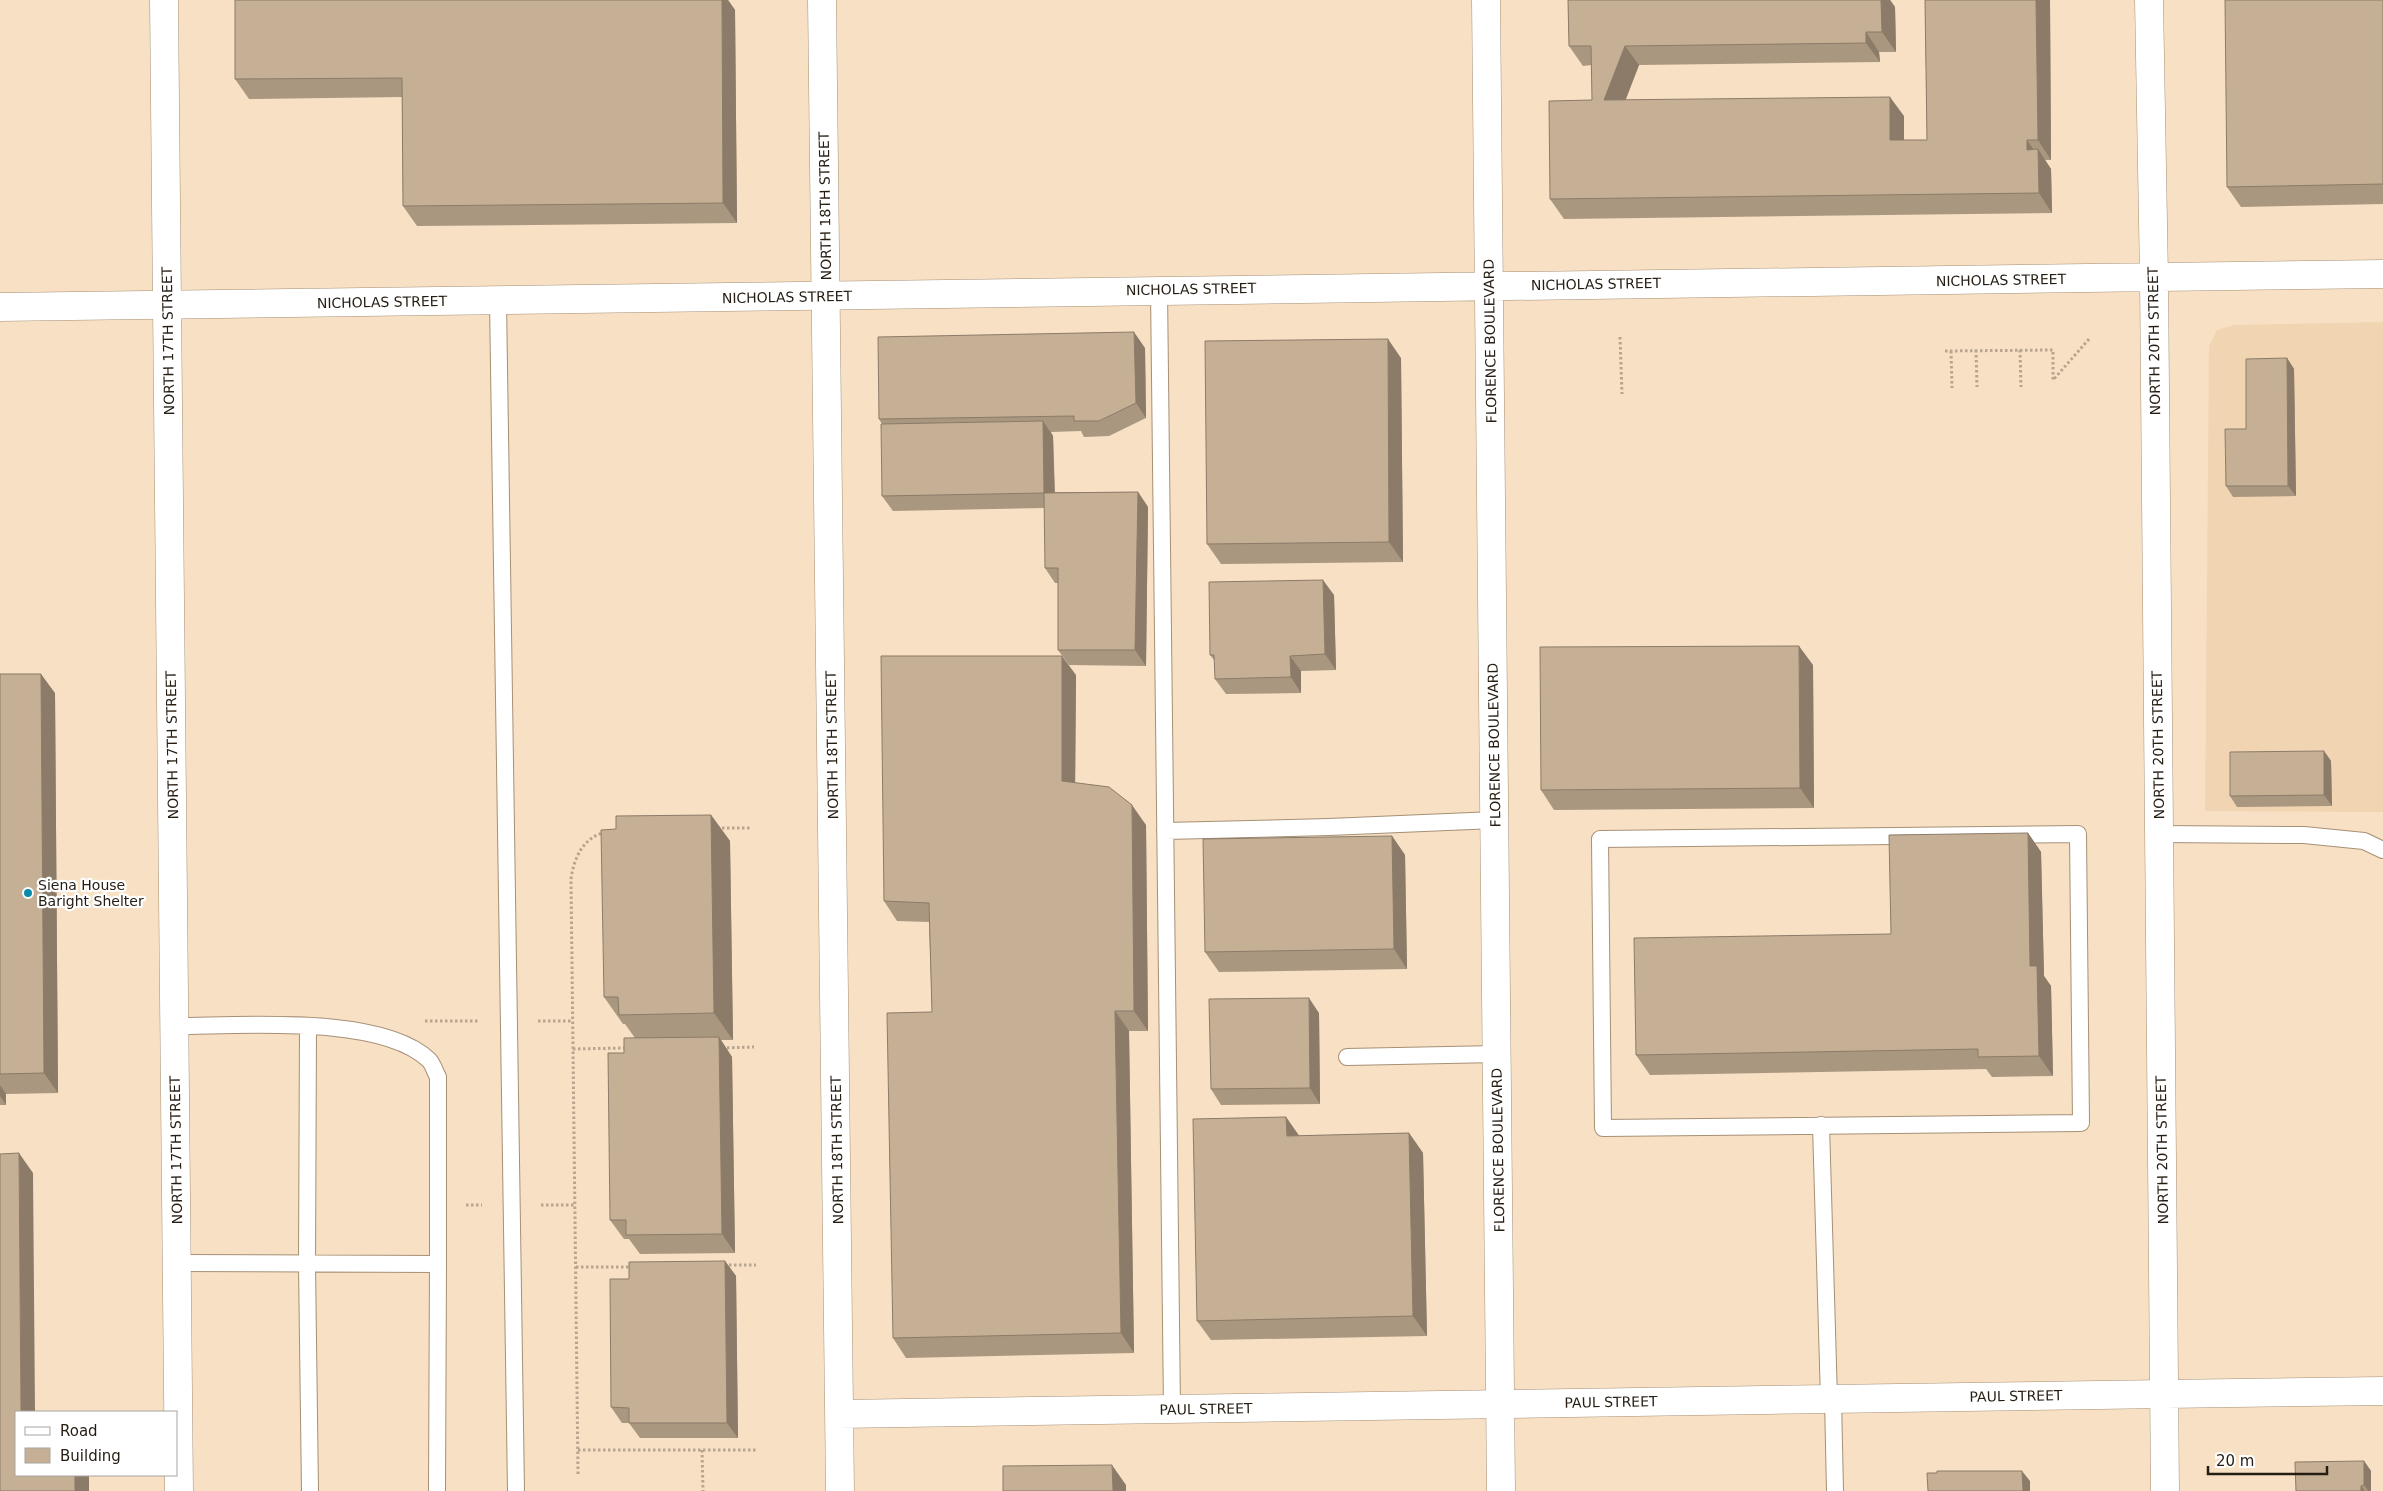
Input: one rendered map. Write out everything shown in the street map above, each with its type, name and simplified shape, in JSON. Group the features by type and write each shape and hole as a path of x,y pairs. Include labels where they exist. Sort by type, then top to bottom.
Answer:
{"street":[{"name":"NORTH 17TH STREET","path":"164,0 179,1491"},
{"name":"NORTH 18TH STREET","path":"822,0 840,1491"},
{"name":"FLORENCE BOULEVARD","path":"1486,0 1501,1491"},
{"name":"NORTH 20TH STREET","path":"2149,0 2154,278 2166,1491"},
{"name":"NICHOLAS STREET","path":"0,307 2383,274"},
{"name":"PAUL STREET","path":"840,1414 2383,1391"}],"lane":[{"path":"1159,290 1172,1409"},
{"path":"498,301 516,1491"},
{"path":"1165,831 1495,820"},
{"path":"2078,834 2081,1123 1821,1125 1603,1128 1600,839 2078,834"},
{"path":"2159,834 2304,834 2364,841 2383,850"},
{"path":"175,1026 308,1026 373,1034 394,1039 413,1048 431,1062 438,1077 437,1491"},
{"path":"308,1026 307,1265 310,1491"},
{"path":"1347,1057 1497,1054"},
{"path":"1821,1125 1835,1491"},
{"path":"177,1263 307,1265 438,1264"}],"path":[{"path":"1620,337 1622,394"},
{"path":"1945,351 2053,350 2053,380 2090,338"},
{"path":"1976,350 1977,387"},
{"path":"2020,350 2021,387"},
{"path":"1951,351 1952,388"},
{"path":"713,828 751,828"},
{"path":"578,1474 571,879 574,860 583,846 598,833 608,831"},
{"path":"716,1048 754,1047"},
{"path":"573,1048 630,1048"},
{"path":"459,1205 487,1205"},
{"path":"718,1265 756,1265"},
{"path":"576,1267 642,1266"},
{"path":"578,1450 758,1450"},
{"path":"702,1450 703,1491"}],"shaded area":[{"path":"2383,322 2383,812 2205,811 2209,346 2217,330 2235,325"}],"building":[{"path":"235,0 722,0 723,203 403,206 402,78 235,79"},
{"path":"1568,0 1881,0 1882,32 1866,32 1866,43 1625,46 1604,100 1890,97 1890,140 1927,140 1925,0 2036,0 2038,140 2027,140 2027,150 2038,149 2039,193 1550,199 1549,101 1592,100 1591,46 1569,46"},
{"path":"2225,0 2383,0 2383,184 2227,187"},
{"path":"1134,332 1136,403 1099,421 1074,421 1074,416 879,419 878,337"},
{"path":"1388,339 1389,542 1207,544 1205,341"},
{"path":"2287,358 2288,486 2226,486 2225,429 2246,429 2246,359"},
{"path":"1043,421 1044,493 882,496 881,424"},
{"path":"1138,492 1135,650 1058,650 1058,568 1045,568 1044,493"},
{"path":"1323,580 1325,654 1290,656 1291,677 1215,679 1214,655 1210,655 1209,582"},
{"path":"1799,646 1800,788 1541,790 1540,647"},
{"path":"881,656 1062,656 1062,781 1109,787 1132,805 1134,1011 1115,1011 1121,1333 893,1338 887,1013 932,1012 929,903 884,901"},
{"name":"Siena House Baright Shelter","path":"0,674 41,674 44,1073 0,1074"},
{"path":"2324,751 2324,795 2230,796 2230,752"},
{"path":"711,815 714,1013 619,1015 618,997 604,997 601,830 616,829 616,816"},
{"path":"2028,833 2030,966 2037,966 2039,1056 1978,1057 1978,1049 1636,1055 1634,938 1891,934 1889,835"},
{"path":"1392,836 1394,949 1205,952 1203,839"},
{"path":"1309,998 1310,1088 1211,1089 1209,999"},
{"path":"719,1037 722,1234 626,1235 626,1220 610,1220 608,1053 624,1053 624,1038"},
{"path":"1286,1117 1287,1136 1409,1133 1413,1316 1197,1321 1193,1119"},
{"path":"19,1153 21,1411 15,1411 15,1476 75,1476 75,1491 0,1491 0,1154"},
{"path":"725,1261 727,1423 629,1423 629,1408 611,1407 610,1279 629,1279 629,1262"},
{"path":"2364,1461 2364,1485 2361,1486 2361,1491 2296,1491 2295,1462"},
{"path":"1112,1465 1113,1491 1003,1491 1003,1466"},
{"path":"1937,1471 2022,1471 2023,1491 1928,1491 1927,1473 1937,1473"}],"place":[{"name":"Siena House Baright Shelter","path":"28,893"}]}
